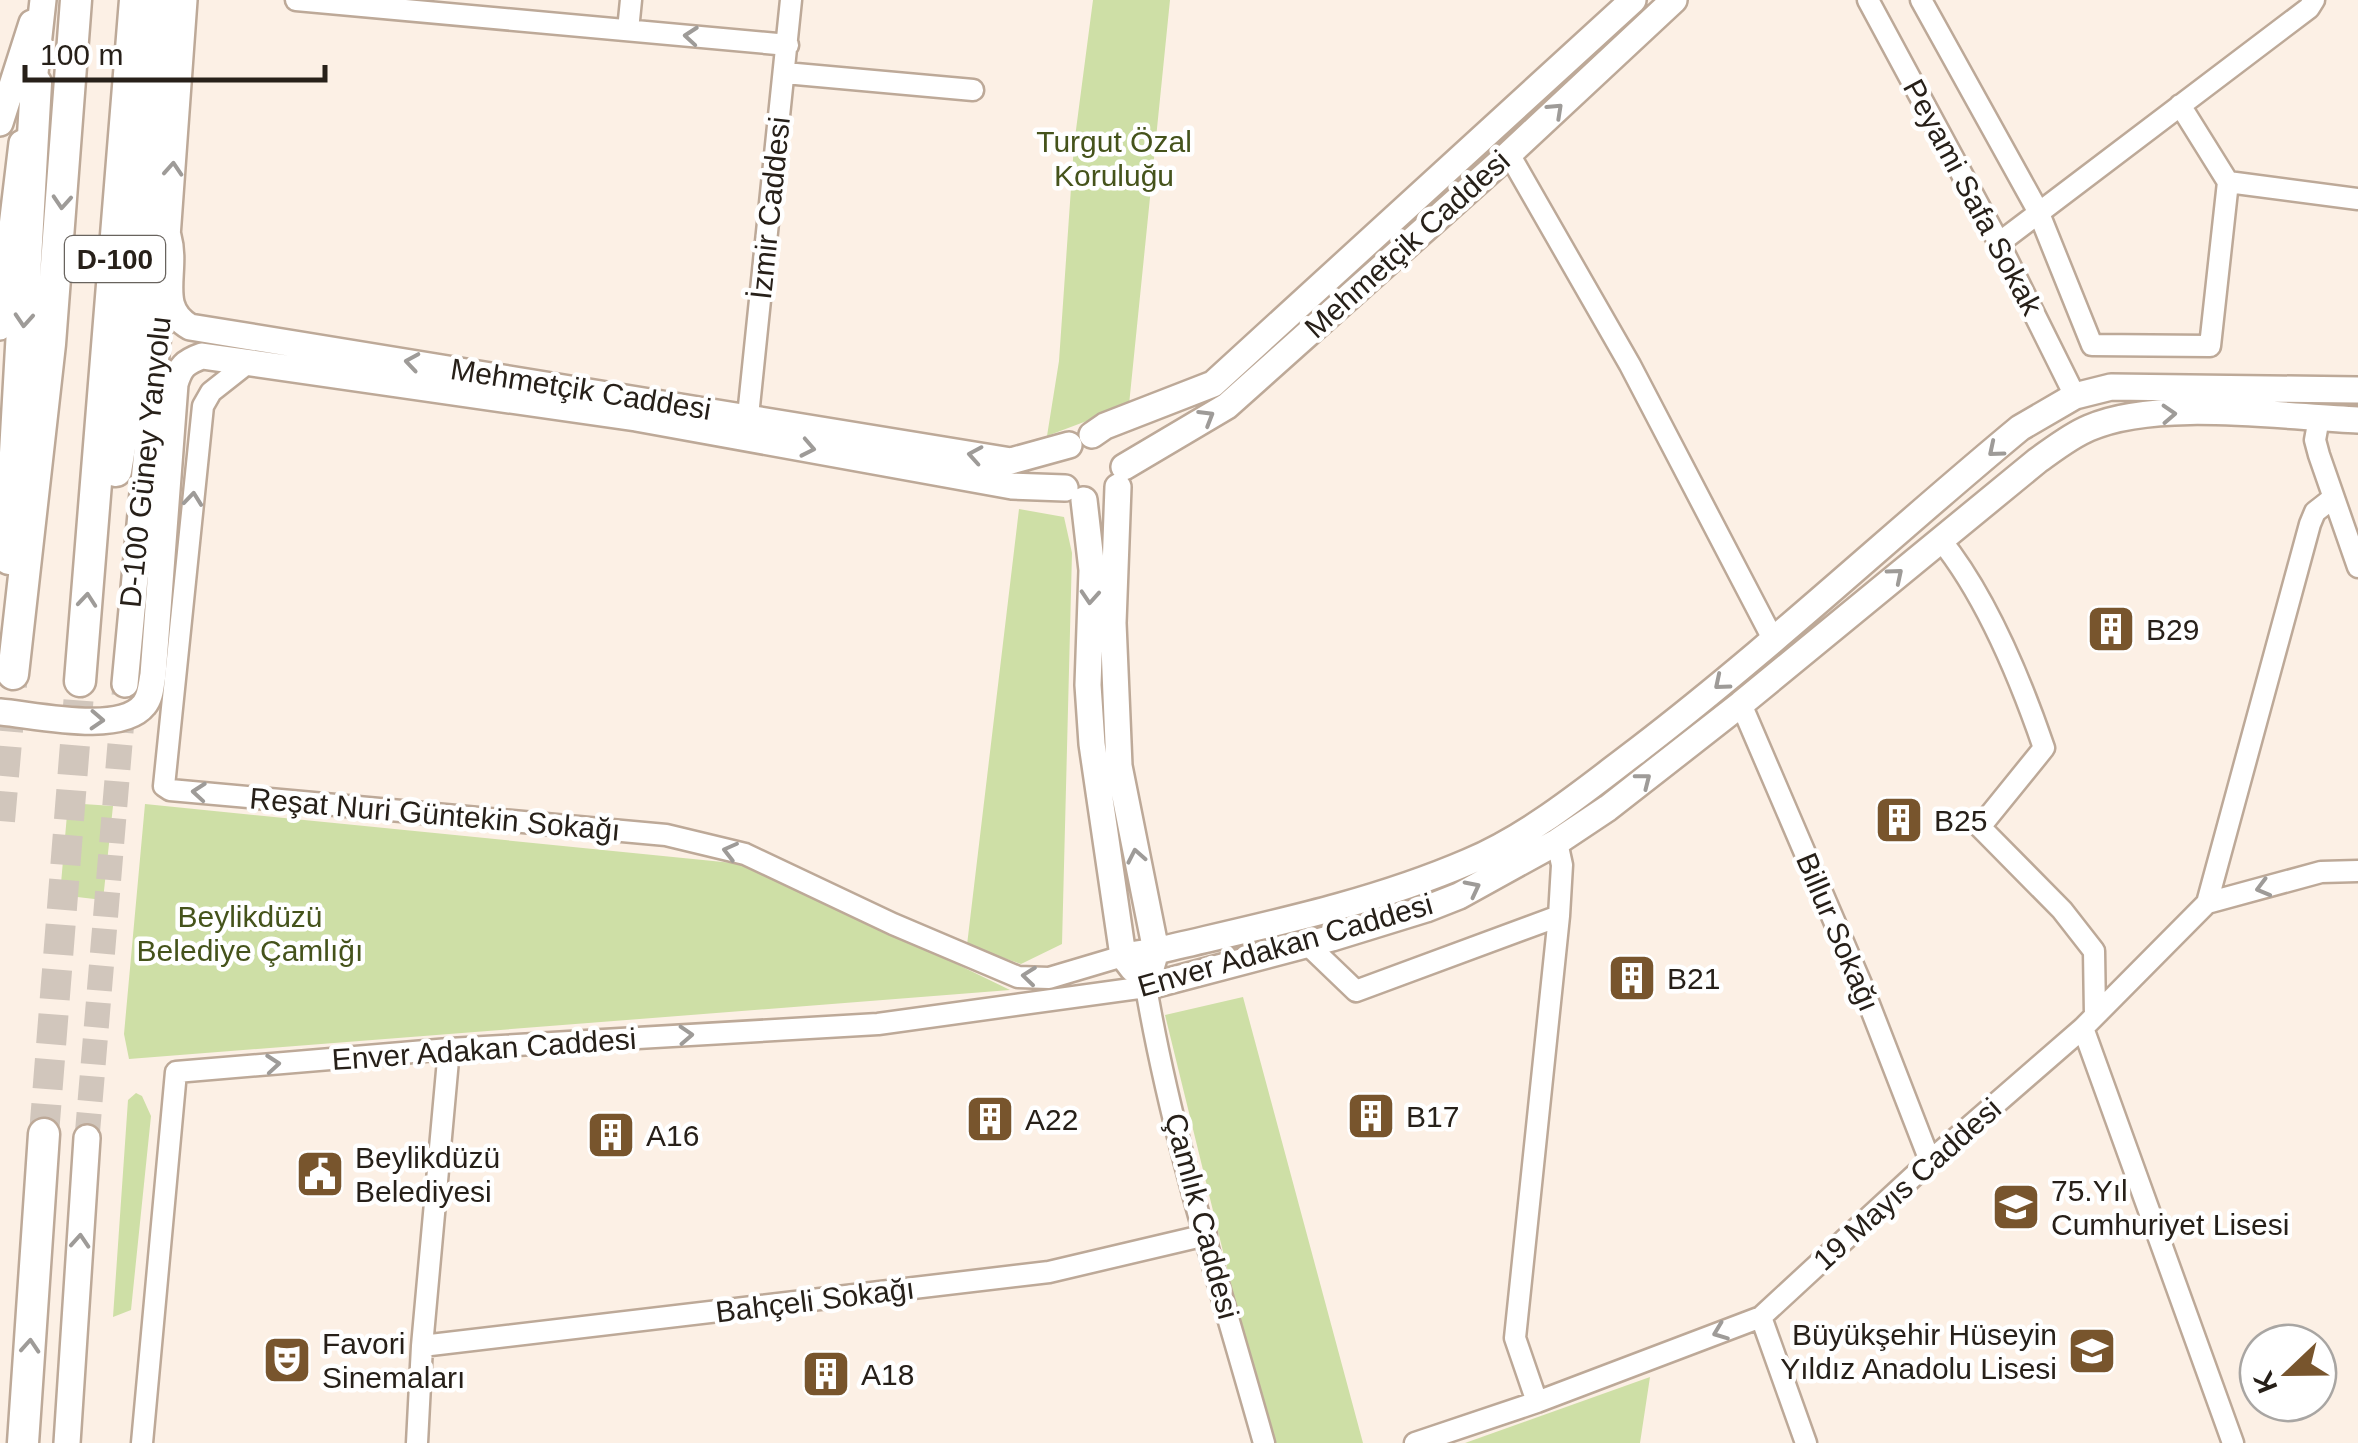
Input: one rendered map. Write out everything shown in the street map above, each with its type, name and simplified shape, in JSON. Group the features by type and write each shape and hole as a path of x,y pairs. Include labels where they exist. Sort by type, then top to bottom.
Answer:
{"highway":[{"name":"D-100","path":"13,674 50,344 76,0"},
{"name":"D-100","path":"80,681 134,0"},
{"path":"94,518 110,491 119,462 149,184 163,0"},
{"path":"18,621 9,570 9,536 36,83"},
{"path":"23,1443 44,1134"}],"main road":[{"path":"0,327 17,162 36,83 42,0"},
{"path":"0,124 42,0"},
{"name":"D-100 Güney Yanyolu","path":"125,684 168,236 184,0"},
{"name":"Mehmetçik Caddesi","path":"0,712 102,722 118,721 143,706 154,675 175,384 179,370 188,361 202,356 1011,461 1080,440 1105,426 1213,384 1632,0"},
{"name":"Mehmetçik Caddesi","path":"1121,477 1227,406 1509,154 1674,0"},
{"name":"Mehmetçik Caddesi","path":"168,236 172,250 170,305 176,319 190,326 746,426 1012,486 1075,494"},
{"name":"Enver Adakan Caddesi","path":"1123,956 1360,902 1471,861 1570,802 1682,716 2020,428 2076,396 2111,387 2358,390"},
{"path":"2076,396 2090,428"},
{"name":"Enver Adakan Caddesi","path":"1146,987 1332,938 1458,896 1557,842 1608,808 1741,704 2037,461 2090,428 2165,413 2286,413 2358,420"},
{"path":"1121,477 1103,499 1075,494 1060,480 1060,461 1080,440 1115,447 1121,477 1112,623 1119,766 1156,951 1146,987"},
{"path":"1075,494 1092,570 1088,684 1092,744 1123,956 1146,987"},
{"path":"68,1443 86,1138"}],"street":[{"path":"296,0 788,45"},
{"path":"628,30 631,0"},
{"name":"İzmir Caddesi","path":"746,426 791,0"},
{"name":"Peyami Safa Sokak","path":"1868,0 2076,396"},
{"path":"1921,0 2038,211 2092,345 2210,346 2228,182 2180,105"},
{"path":"1999,243 2309,8 2314,0"},
{"path":"785,72 973,90"},
{"path":"1509,154 1630,364 1773,639"},
{"path":"2228,182 2358,199"},
{"name":"Reşat Nuri Güntekin Sokağı","path":"238,361 203,406 164,786 170,790 666,836 745,854 1018,977 1049,978 1123,956"},
{"path":"2318,418 2315,440 2358,567"},
{"path":"2208,903 2310,524 2315,512 2332,498"},
{"path":"1940,539 1957,560 2021,681 2044,748 1980,828 2062,910 2094,952 2089,1021 2234,1443"},
{"name":"Billur Sokağı","path":"1741,704 1862,986 1930,1161"},
{"path":"1538,1402 1515,1338 1558,916 1562,865 1557,842"},
{"name":"19 Mayıs Caddesi","path":"1415,1443 1538,1402 1761,1317 2089,1021 2208,903 2321,872 2358,871"},
{"path":"1306,943 1356,992 1558,916"},
{"name":"Enver Adakan Caddesi","path":"142,1443 176,1072 449,1049 878,1024 1146,987"},
{"name":"Çamlık Caddesi","path":"1146,987 1154,1034 1206,1235 1264,1443"},
{"path":"417,1443 449,1049"},
{"name":"Bahçeli Sokağı","path":"422,1346 1049,1272 1206,1235"},
{"path":"1761,1317 1806,1443"}],"green space":[{"name":"Turgut Özal Koruluğu","path":"1093,0 1170,0 1129,405 1047,436 1059,361 1074,145"},
{"path":"1019,509 1064,517 1072,553 1062,944 1021,964 967,945"},
{"path":"68,803 113,806 103,900 60,895"},
{"name":"Beylikdüzü Belediye Çamlığı","path":"145,804 753,865 1010,990 129,1059 124,1034"},
{"path":"1243,997 1363,1443 1270,1443 1165,1015"},
{"path":"136,1093 142,1096 151,1116 131,1310 113,1317 128,1100"},
{"path":"1650,1377 1640,1443 1465,1443"}],"tunnel":[{"path":"0,821 13,674"},
{"path":"44,1134 80,681"},
{"path":"87,1138 125,684"}],"place":[{"name":"B29","path":"2111,629"},
{"name":"B25","path":"1899,820"},
{"name":"B21","path":"1632,978"},
{"name":"B17","path":"1371,1116"},
{"name":"A22","path":"990,1119"},
{"name":"A16","path":"611,1135"},
{"name":"Beylikdüzü Belediyesi","path":"320,1174"},
{"name":"75.Yıl Cumhuriyet Lisesi","path":"2016,1207"},
{"name":"Büyükşehir Hüseyin Yıldız Anadolu Lisesi","path":"2092,1351"},
{"name":"Favori Sinemaları","path":"287,1360"},
{"name":"A18","path":"826,1374"}]}
